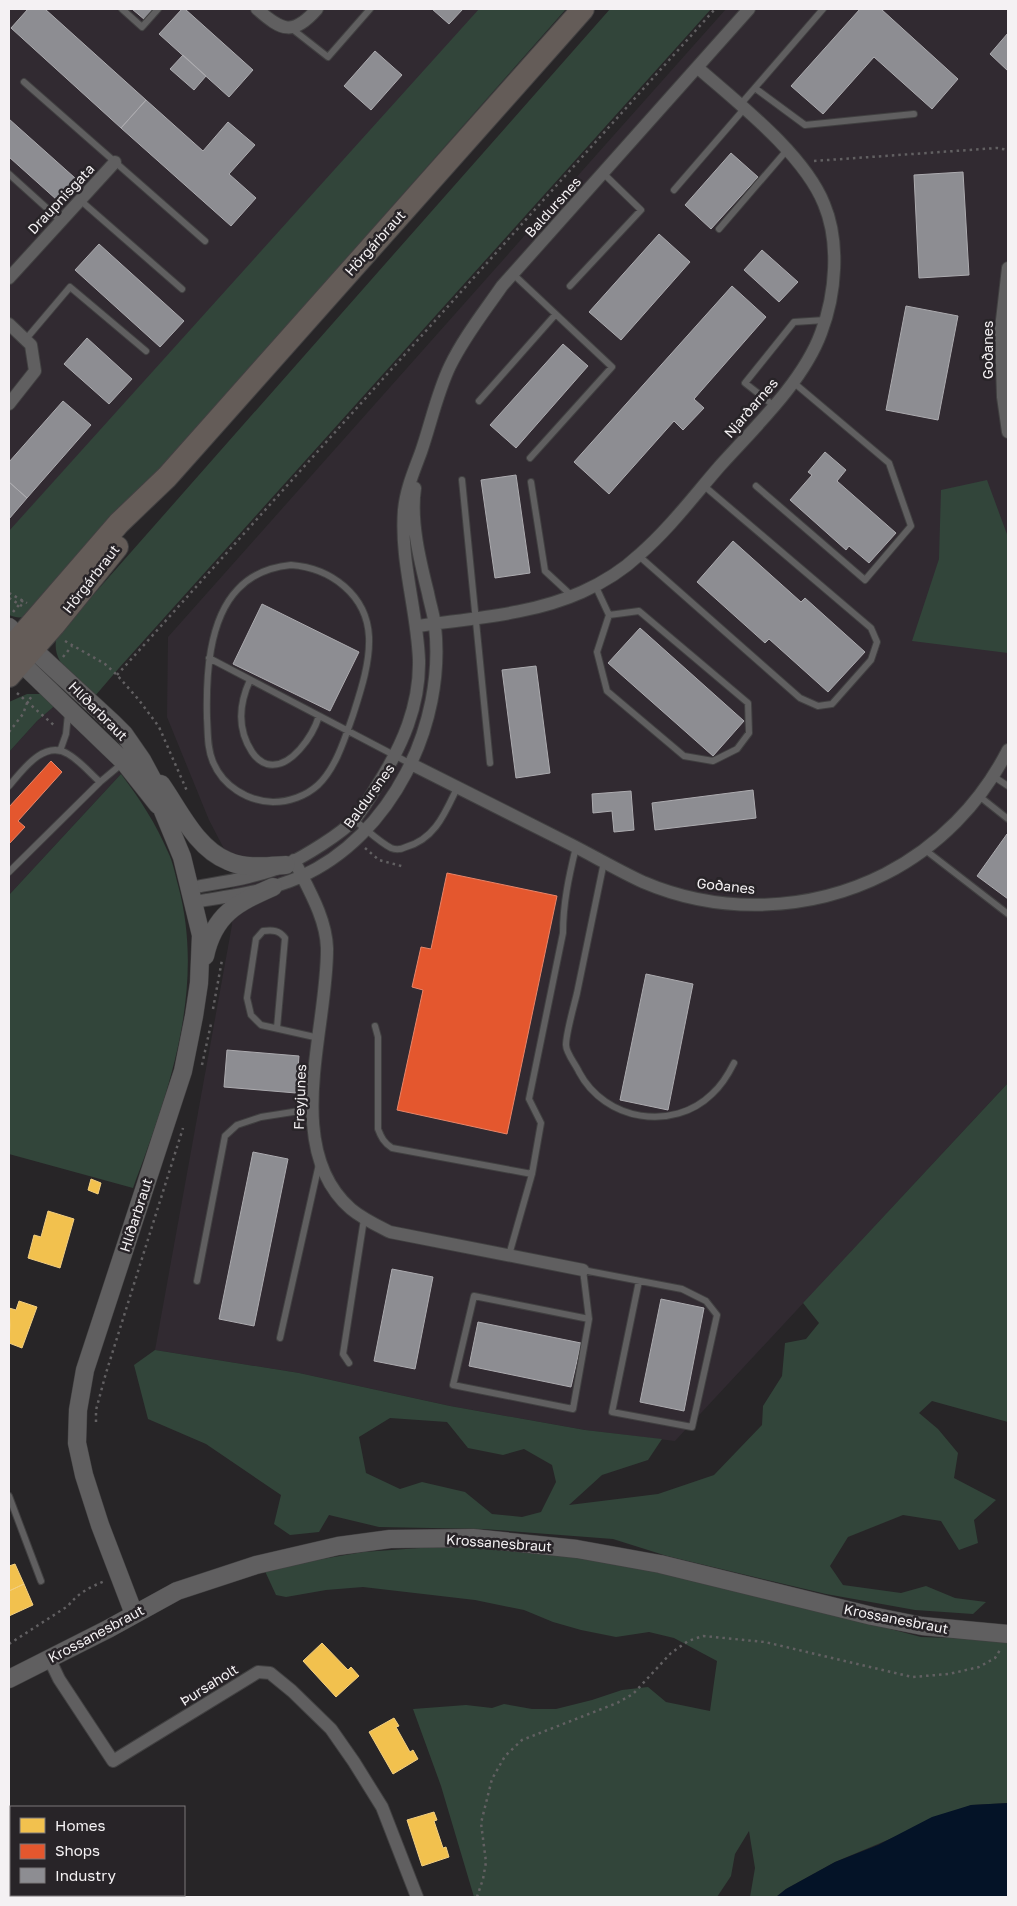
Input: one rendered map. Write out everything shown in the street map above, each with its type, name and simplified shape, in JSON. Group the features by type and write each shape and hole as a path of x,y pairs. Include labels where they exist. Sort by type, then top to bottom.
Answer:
{"highway":[{"name":"Hörgárbraut","path":"15,651 118,523 167,477 583,9"}],"street":[{"path":"257,9 277,25 290,27 303,23 317,9"},
{"name":"Baldursnes","path":"192,895 290,862 323,843 354,820 395,756 408,728 416,692 419,663 417,626 403,542 404,508 409,482 450,366 467,336 502,286 749,9"},
{"name":"Njarðarnes","path":"417,626 552,605 610,576 639,556 704,485 793,382 806,364 825,320 833,280 835,248 824,204 807,173 787,150 698,68"},
{"name":"Draupnisgata","path":"9,278 115,162"},
{"name":"Goðanes","path":"1008,268 1001,329 1008,432"},
{"path":"9,404 34,371 31,344 10,328"},
{"name":"Baldursnes","path":"192,895 273,887 302,876 347,848 367,829 396,789 411,764 428,720 435,684 438,650 435,624 418,550 414,499 421,452"},
{"name":"Hlíðarbraut","path":"15,651 68,708 134,758 156,786 163,811 182,857 201,935 199,983 183,1071 85,1370 78,1410 77,1443 84,1475 100,1525 134,1614"},
{"name":"Hlíðarbraut","path":"15,651 91,701 124,734 134,758"},
{"name":"Goðanes","path":"411,764 644,882 693,898 745,905 771,905 823,897 848,890 896,868 924,849 958,821 979,796 1008,750"},
{"path":"134,758 205,846 218,856 229,862 245,865 290,862"},
{"name":"Freyjunes","path":"290,862 302,876 321,918 327,946 325,988 318,1038 312,1109 314,1139 319,1162 334,1188 350,1208 364,1219 390,1232 583,1270"},
{"path":"199,983 208,942 225,913 245,900 273,887"},
{"name":"Krossanesbraut","path":"9,1680 178,1591 241,1569 296,1555 338,1546 390,1539 473,1538 586,1550 660,1564 872,1616 1006,1639"},
{"name":"Þursaholt","path":"49,1658 59,1679 113,1762 258,1672 270,1673 292,1691 331,1729 354,1762 382,1807 417,1897"}],"lane":[{"path":"122,9 142,27 158,9"},
{"path":"290,27 328,58 370,9"},
{"path":"674,190 742,107 755,88 823,9"},
{"name":"Draupnisgata","path":"24,82 205,241"},
{"path":"755,88 804,125 914,114"},
{"path":"719,229 787,150"},
{"path":"570,286 641,210 603,173"},
{"path":"9,174 61,221"},
{"path":"80,200 182,289"},
{"path":"513,274 554,315 612,367 530,458"},
{"path":"26,340 70,287 146,351"},
{"path":"479,401 554,315"},
{"path":"773,405 745,383 794,322 825,320"},
{"path":"756,486 865,580 910,526 889,463 793,382"},
{"path":"462,480 490,763"},
{"path":"531,482 545,571 572,596"},
{"path":"639,556 800,698 818,706 832,704 871,660 877,642 871,628 704,485"},
{"path":"291,565 310,567 328,574 339,581 356,600 363,611 369,637 362,686 348,731 325,776 308,792 297,798 274,802 249,798 238,792 220,774 209,751 206,686 209,658 223,610 246,581 267,570 291,565"},
{"path":"595,585 609,615 597,652 607,691 684,756 713,761 737,749 749,733 748,703 639,611 609,615"},
{"path":"209,658 411,764"},
{"path":"250,680 242,702 241,726 250,748 261,762 271,765 277,764 297,752 312,736 320,716"},
{"path":"60,751 66,734 68,708"},
{"path":"9,786 35,758 53,750 67,753 100,782"},
{"path":"9,872 100,782 134,758"},
{"path":"993,776 1008,786"},
{"path":"354,820 392,848 401,849 431,834 439,824 457,788"},
{"path":"979,796 1008,819"},
{"path":"509,1255 532,1174 541,1123 529,1099 563,933 566,890 576,847"},
{"path":"924,849 1008,914"},
{"path":"604,862 566,1046 582,1076 597,1095 617,1109 641,1117 665,1117 690,1110 712,1095 721,1086 734,1063"},
{"path":"277,1028 285,938 281,932 274,930 263,931 256,939 247,998 251,1015 261,1025 318,1038"},
{"path":"375,1026 378,1037 378,1129 387,1144 392,1148 532,1174"},
{"path":"197,1281 225,1136 237,1125 261,1117 312,1109"},
{"path":"280,1338 319,1162"},
{"path":"349,1363 343,1354 364,1219"},
{"path":"589,1319 474,1296 454,1385 573,1409 589,1319 583,1270 682,1289 706,1301 717,1315 692,1427 612,1412 639,1281"},
{"path":"9,1496 41,1580"}],"path":[{"path":"118,675 715,9"},
{"path":"798,162 997,148 1008,150"},
{"path":"9,593 30,604"},
{"path":"9,598 25,608"},
{"path":"23,600 19,604 15,651 27,703 66,734"},
{"path":"60,661 72,646 105,664 118,675 159,727 188,794"},
{"path":"9,732 23,714 27,703 38,689"},
{"path":"364,848 379,860 405,867"},
{"path":"200,1072 206,1053 222,958"},
{"path":"95,1430 96,1410 106,1373 184,1127"},
{"path":"9,1644 68,1606 75,1597 88,1588 119,1574"},
{"path":"477,1897 486,1862 481,1823 492,1779 505,1756 522,1740 617,1704 633,1694 670,1653 688,1641 703,1636 765,1642 912,1677 949,1674 979,1667 995,1658 1006,1639"}],"shaded area":[{"path":"9,9 502,9 9,567"},
{"path":"726,9 1008,9 1008,1083 675,1441 585,1430 450,1406 299,1373 155,1350 232,925 233,866 209,820 167,717 168,637"},
{"path":"58,703 121,774 9,895 9,752 37,721"}],"green space":[{"path":"479,9 566,9 40,606 22,617 9,615 9,531"},
{"path":"610,9 711,9 95,696 73,677 61,663 57,655 57,636"},
{"path":"987,480 1008,537 1008,653 912,641 939,559 941,490"},
{"path":"27,694 44,694 58,703 37,721 9,752 9,702"},
{"path":"121,774 153,822 171,860 186,924 188,962 186,1001 180,1039 159,1115 133,1188 9,1154 9,895"},
{"path":"1008,1083 1008,1422 932,1401 919,1413 938,1429 958,1453 954,1478 996,1500 974,1520 978,1543 959,1550 941,1521 903,1515 848,1537 830,1566 843,1585 901,1593 926,1586 955,1598 986,1602 973,1614 915,1610 826,1594 667,1556 613,1539 483,1529 379,1527 329,1515 319,1532 290,1535 274,1524 281,1495 206,1444 148,1419 134,1365 155,1350 299,1373 450,1406 585,1430 662,1439 648,1460 602,1475 569,1505 658,1494 714,1475 762,1425 763,1406 782,1376 785,1343 806,1339 819,1323 803,1303","holes":["390,1418 447,1422 468,1448 503,1455 524,1449 552,1465 556,1482 541,1512 522,1517 492,1514 465,1492 422,1482 400,1489 366,1473 359,1437"]},
{"path":"463,1545 582,1557 703,1580 921,1637 1008,1640 1008,1803 971,1805 835,1862 786,1889 776,1897 750,1897 755,1868 749,1831 735,1854 731,1876 717,1897 474,1897 441,1786 413,1709 466,1705 492,1708 504,1704 532,1709 556,1709 622,1690 648,1687 666,1702 710,1711 717,1661 674,1638 649,1632 616,1637 553,1622 524,1610 475,1600 363,1587 326,1590 286,1597 276,1595 264,1569 363,1552"},
{"path":"9,1829 10,1896 166,1897 9,1897"}],"water":[{"path":"1008,1803 1008,1897 776,1897 786,1889 835,1862 878,1845 932,1817 971,1805"}],"building: Homes":[{"path":"91,1179 101,1183 98,1194 88,1190"},
{"path":"48,1211 74,1219 60,1268 28,1258 34,1235 41,1237"},
{"path":"19,1301 37,1307 22,1348 9,1343 9,1308 16,1310"},
{"path":"15,1564 24,1584 9,1591 9,1566"},
{"path":"24,1584 33,1605 9,1616 9,1591"},
{"path":"322,1643 348,1670 351,1667 359,1676 336,1697 303,1661"},
{"path":"394,1718 399,1726 396,1727 410,1752 413,1750 418,1759 393,1774 369,1732"},
{"path":"434,1812 437,1820 434,1821 443,1848 446,1847 449,1857 422,1866 407,1820"}],"building: Shops":[{"path":"51,761 62,772 18,821 25,827 9,844 9,807"},
{"path":"447,873 557,896 507,1134 397,1110 423,990 412,987 421,947 431,949"}],"building: Industry":[{"path":"28,9 45,9 146,100 121,128 11,28"},
{"path":"132,9 155,9 145,20"},
{"path":"182,9 185,9 253,70 229,97 159,34"},
{"path":"432,9 463,9 449,24"},
{"path":"860,9 881,9 958,79 932,109 874,57 823,114 791,86"},
{"path":"1008,33 1008,71 990,54"},
{"path":"375,51 402,75 371,110 344,86"},
{"path":"183,55 206,76 194,90 170,69"},
{"path":"146,100 203,151 228,122 255,145 229,174 256,198 231,226 121,128"},
{"path":"9,119 75,178 57,200 9,157"},
{"path":"731,153 758,177 711,229 685,205"},
{"path":"963,172 969,275 919,278 914,175"},
{"path":"659,234 690,262 621,340 589,312"},
{"path":"99,244 184,321 160,347 75,270"},
{"path":"762,250 798,282 779,302 744,270"},
{"path":"732,286 766,317 694,399 704,408 683,430 674,421 609,494 574,462"},
{"path":"906,306 958,316 938,420 886,410"},
{"path":"87,338 132,379 109,404 64,364"},
{"path":"563,344 588,366 516,448 490,425"},
{"path":"63,401 91,425 27,498 9,482 9,462"},
{"path":"825,452 846,470 837,481 896,533 869,563 849,546 846,550 790,500 812,475 808,472"},
{"path":"516,475 530,573 495,578 481,480"},
{"path":"9,482 27,498 9,519"},
{"path":"733,541 801,602 805,598 865,652 828,692 769,639 765,643 697,582"},
{"path":"262,604 359,652 330,711 233,664"},
{"path":"640,628 744,721 713,756 608,663"},
{"path":"536,666 550,773 516,778 502,670"},
{"path":"753,790 756,818 655,830 652,803"},
{"path":"631,791 634,830 614,832 612,811 593,813 592,794"},
{"path":"1008,835 1008,899 977,876"},
{"path":"646,974 693,984 668,1110 620,1100"},
{"path":"227,1050 299,1056 296,1093 224,1087"},
{"path":"253,1152 288,1159 254,1326 219,1319"},
{"path":"392,1269 433,1277 415,1369 374,1361"},
{"path":"661,1299 704,1308 684,1411 640,1402"},
{"path":"478,1322 581,1343 571,1387 469,1366"}]}
